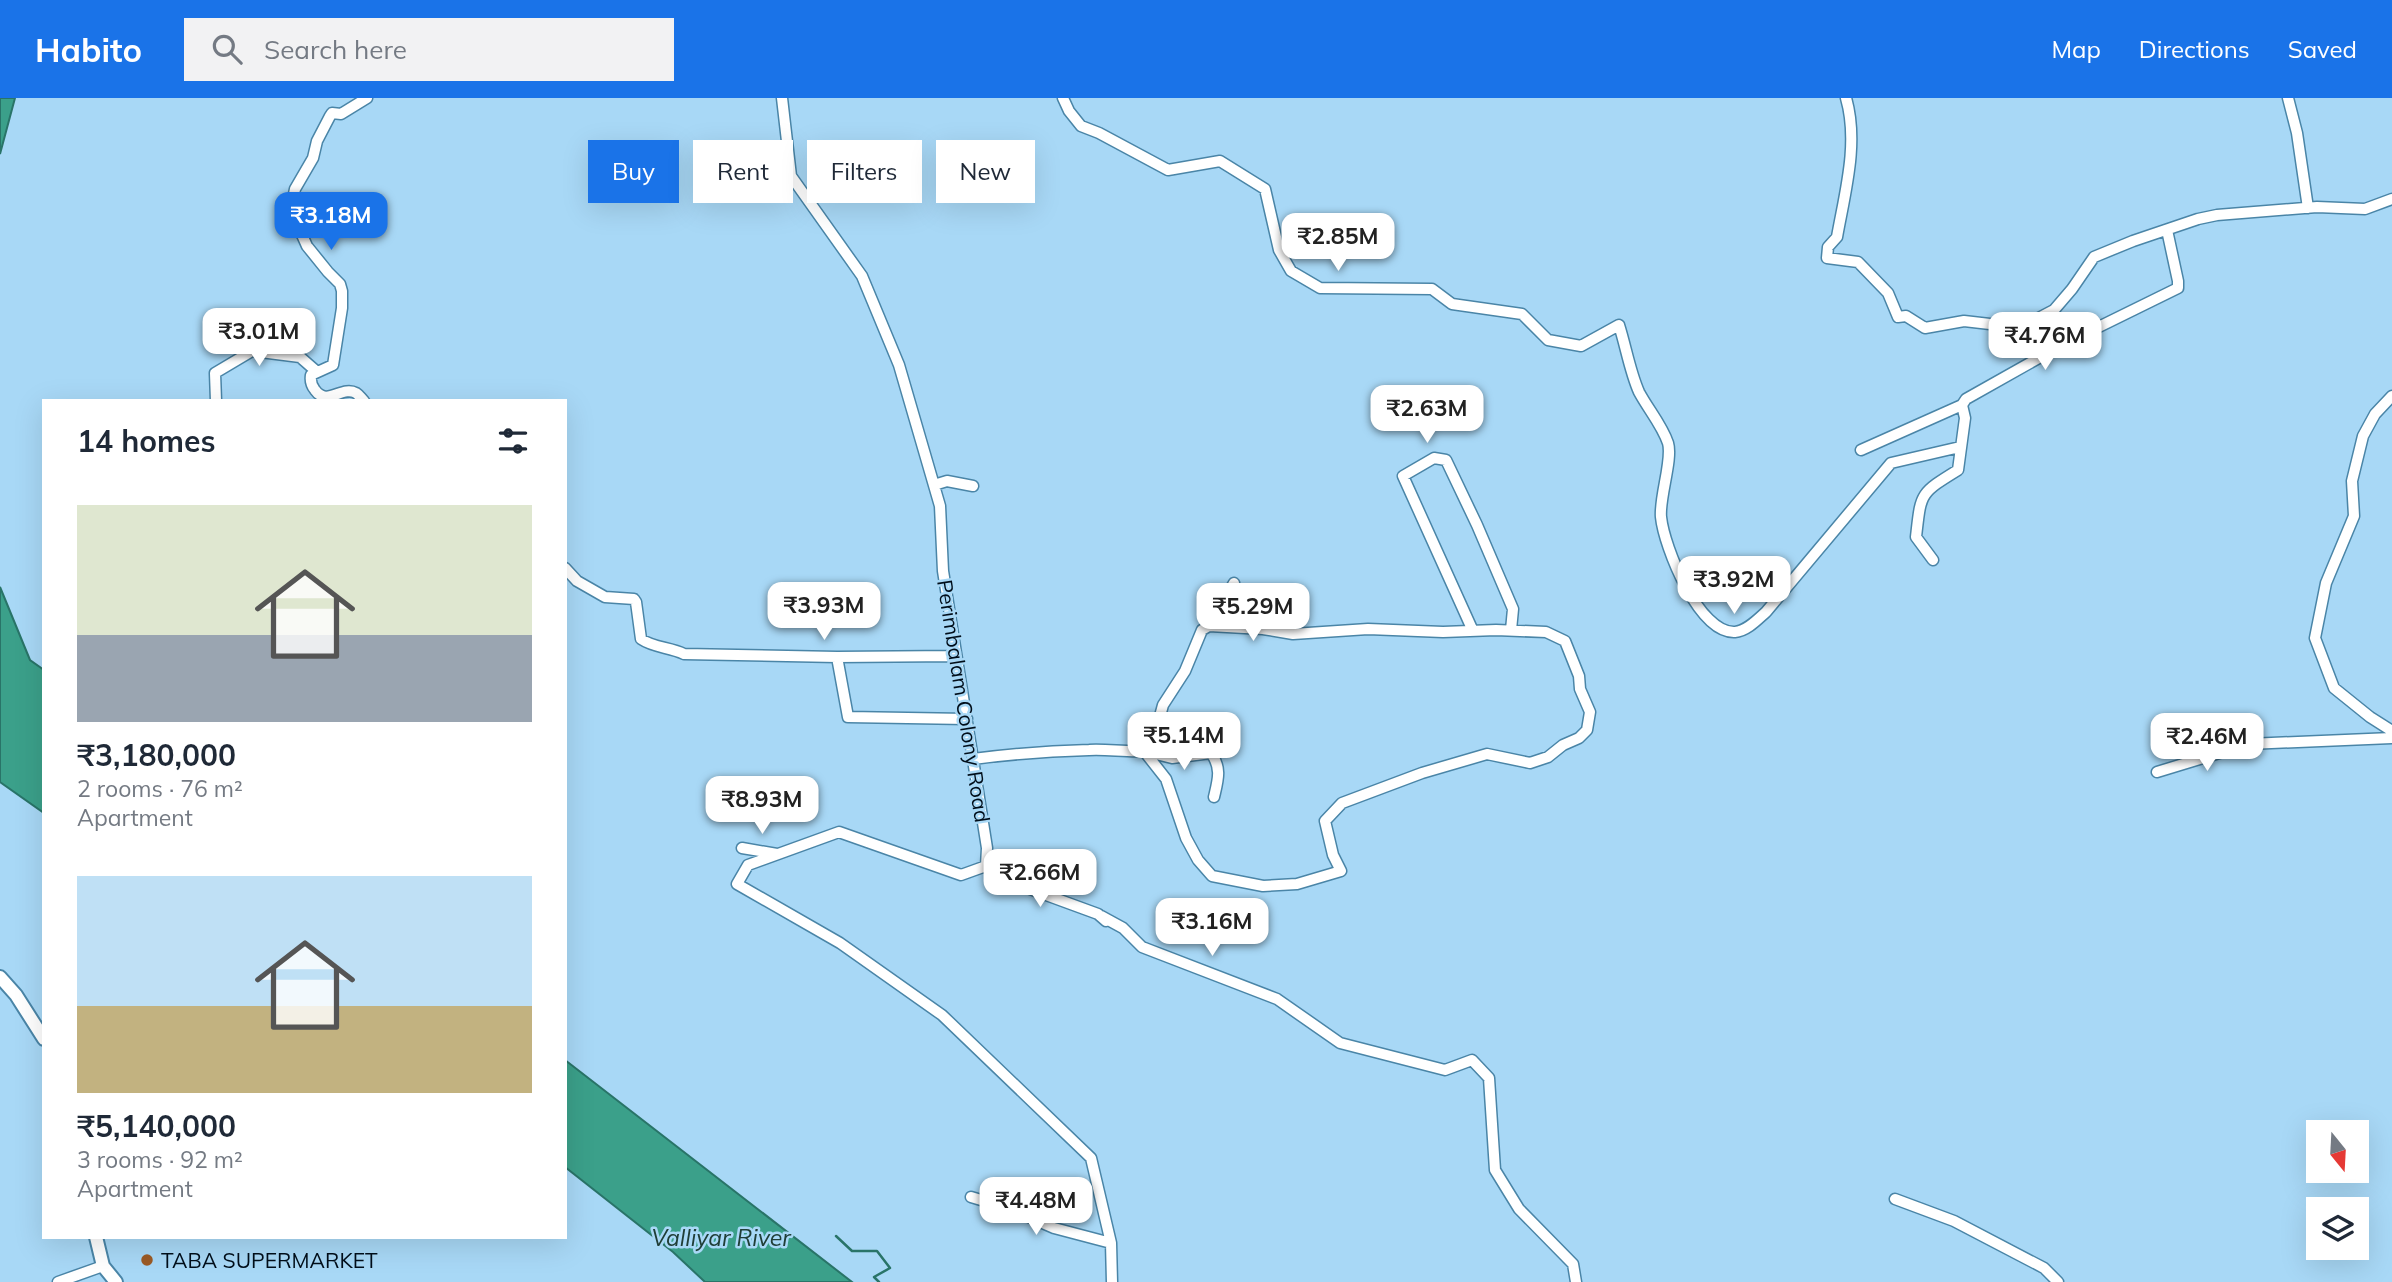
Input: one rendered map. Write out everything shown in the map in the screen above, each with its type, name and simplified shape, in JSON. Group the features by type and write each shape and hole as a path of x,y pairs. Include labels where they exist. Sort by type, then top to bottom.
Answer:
{"main road":[{"path":"0,977 16,995 42,1036"},
{"path":"96,1239 103,1266 116,1282"}],"street":[{"path":"362,399 349,391 321,397 310,381 311,374 332,365 343,298 340,284 311,253 294,208 295,189 313,158 317,141 330,116 332,113 341,114 367,98"},
{"name":"Perimbalam Colony Road","path":"782,98 791,176 862,276 899,365 940,506 943,571 987,848 986,866"},
{"path":"1063,98 1081,126 1168,170 1220,161 1265,189 1279,250 1290,271 1320,288 1432,289 1452,304 1522,314 1548,340 1581,346 1619,326 1638,389 1669,445 1661,516 1668,549 1681,580 1706,616 1724,630 1737,632 1749,627 1766,612 1891,463 1960,447"},
{"path":"1846,98 1852,119 1850,158 1837,237 1828,247 1827,258 1858,262 1888,293 1898,317 1906,316 1925,328 1964,321 2007,326 2031,323 2054,310 2094,257 2133,241 2217,215 2308,208 2365,209 2392,199"},
{"path":"2288,98 2297,133 2308,208"},
{"path":"1861,450 1962,405 1966,400 2060,345 2178,288 2167,230"},
{"path":"216,399 215,373 252,351 300,357 316,371"},
{"path":"2392,396 2375,414 2363,436 2352,481 2354,516 2326,583 2315,638 2334,688 2392,731"},
{"path":"1933,560 1916,537 1920,503 1929,488 1958,470 1965,418 1962,405"},
{"path":"2381,408 2392,411"},
{"path":"1473,631 1403,477 1434,458 1446,460 1477,525 1513,608 1511,631"},
{"path":"934,485 947,481 973,486"},
{"path":"567,570 578,581 605,597 634,599 642,639 646,643 695,655 955,656"},
{"path":"1144,751 1156,731 1163,705 1185,671 1202,630 1209,626 1234,583"},
{"path":"1144,751 1166,779 1186,838 1198,860 1212,876 1263,886 1297,884 1341,871 1333,855 1325,821 1342,803 1422,773 1487,754 1530,763 1548,757 1563,744 1579,738 1587,730 1590,712 1580,689 1579,676 1564,641 1546,632 1368,629 1293,634 1263,629 1209,626"},
{"path":"836,657 848,717 967,719"},
{"path":"2157,772 2249,744 2392,738"},
{"path":"973,759 1020,753 1093,750 1144,751 1172,758 1211,753 1217,761 1219,774 1214,797"},
{"path":"1112,1282 1111,1243 1091,1158 942,1015 840,943 737,884 748,865 839,832 961,875 986,866 1027,888 1101,916 1123,928 1142,947 1277,999 1340,1043 1445,1070 1472,1060 1489,1077 1495,1170 1519,1209 1573,1264 1576,1282"},
{"path":"742,848 777,855"},
{"path":"1101,916 1111,925"},
{"path":"971,1198 1008,1208 1054,1228 1111,1243"},
{"path":"1895,1199 1954,1221 2044,1268 2058,1282"},
{"path":"58,1282 103,1266"}],"water":[{"path":"0,98 15,98 0,154"},
{"path":"0,587 30,660 42,669 42,812 0,782"},
{"name":"Valliyar River","path":"567,1062 852,1282 705,1282 673,1252 567,1169"}],"waterway":[{"path":"836,1236 852,1251 877,1251 890,1268 874,1277 879,1282"}],"place":[{"name":"TABA SUPERMARKET","path":"147,1260"}]}
